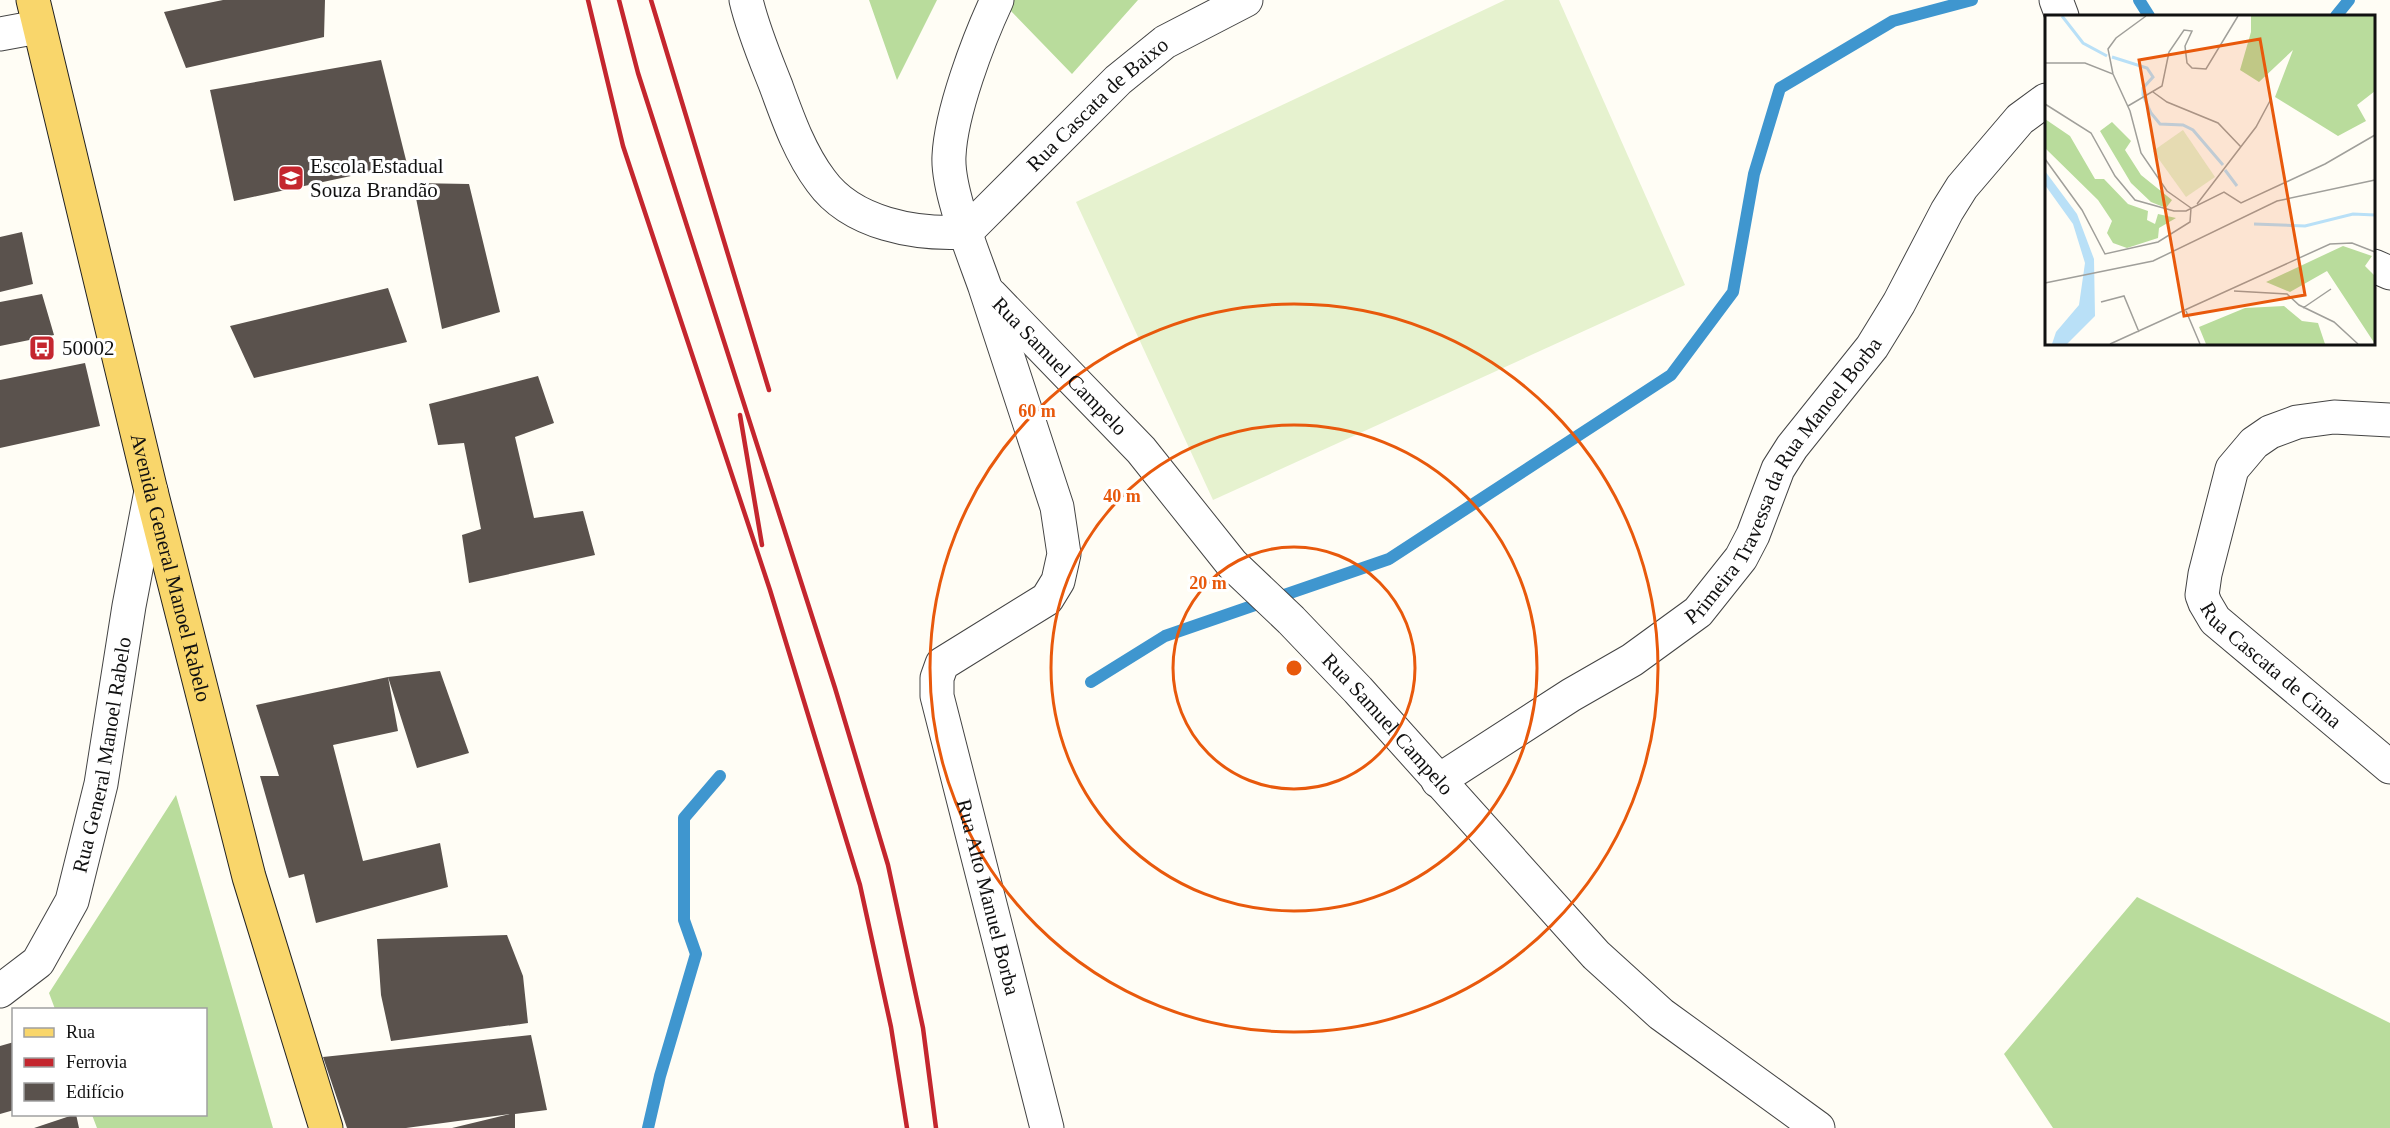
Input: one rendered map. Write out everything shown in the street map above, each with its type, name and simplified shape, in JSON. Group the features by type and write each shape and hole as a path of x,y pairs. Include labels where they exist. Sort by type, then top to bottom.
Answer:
{"main road":[{"name":"Avenida General Manoel Rabelo","path":"35,13 151,491 249,877 326,1128"}],"street":[{"path":"746,0 751,20 794,136 821,182 846,205 875,219 924,231 966,232"},
{"path":"985,289 951,180 949,157 952,132 968,74 997,0"},
{"name":"Rua Cascata de Baixo","path":"966,232 1118,80 1165,42 1246,0"},
{"path":"0,34 35,13"},
{"name":"Primeira Travessa da Rua Manoel Borba","path":"1438,781 1571,695 1632,660 1698,612 1741,558 1783,462 1827,402 1872,347 1899,303 1962,187 2020,119 2045,101"},
{"path":"2375,267 2390,273"},
{"name":"Rua Samuel Campelo","path":"985,289 1141,450 1232,564 1291,620 1358,690 1596,955 1661,1014 1818,1128"},
{"name":"Rua Alto Manuel Borba","path":"985,289 1057,507 1064,554 1058,581 1047,599 942,664 937,678 937,696 1047,1128"},
{"name":"Rua Cascata de Cima","path":"2390,420 2334,417 2285,425 2254,443 2232,469 2205,574 2202,595 2215,620 2390,767"},
{"name":"Rua General Manoel Rabelo","path":"0,991 38,962 72,901 101,784 129,606 151,491"}],"green space":[{"path":"869,0 937,0 897,80"},
{"path":"1014,0 1138,0 1072,74 1009,9"},
{"path":"1505,0 1559,0 1685,285 1213,500 1076,202"},
{"path":"176,795 273,1128 97,1128 92,1116 207,1116 207,1008 55,1008 49,993"},
{"path":"2137,897 2390,1023 2390,1128 2053,1128 2004,1054"}],"building":[{"path":"223,0 325,0 324,37 186,68 164,12"},
{"path":"381,60 407,164 234,201 210,90"},
{"path":"413,183 469,184 500,312 442,329"},
{"path":"22,232 33,284 0,292 0,237"},
{"path":"388,288 407,342 254,378 230,326"},
{"path":"42,294 54,335 0,346 0,302"},
{"path":"85,363 100,426 0,448 0,380"},
{"path":"538,376 554,423 515,437 534,518 583,511 595,555 469,583 462,535 481,529 464,443 438,445 429,404"},
{"path":"440,671 469,753 417,768 388,677"},
{"path":"388,677 398,731 333,745 363,861 440,843 448,887 316,923 304,874 289,878 260,776 279,776 256,705"},
{"path":"507,935 523,976 528,1023 391,1041 381,995 377,939"},
{"path":"531,1035 547,1110 515,1114 515,1128 452,1128 510,1114 406,1128 347,1128 323,1057"},
{"path":"12,1043 12,1111 0,1114 0,1046"},
{"path":"76,1116 79,1128 34,1128"}],"waterway":[{"path":"1091,682 1165,636 1389,559 1671,375 1733,292 1754,174 1780,88 1893,21 1972,0"},
{"path":"2139,0 2148,15"},
{"path":"2337,15 2349,0"},
{"path":"648,1128 660,1076 696,954 684,920 684,818 720,776"}],"railway":[{"path":"588,0 623,146 770,590 860,885 891,1027 907,1128"},
{"path":"619,0 638,73 835,688 888,865 923,1028 936,1128"},
{"path":"651,0 769,390"},
{"path":"740,415 762,545"}],"place":[{"name":"Escola Estadual Souza Brandão","path":"291,178"},
{"name":"50002","path":"42,348"}]}
